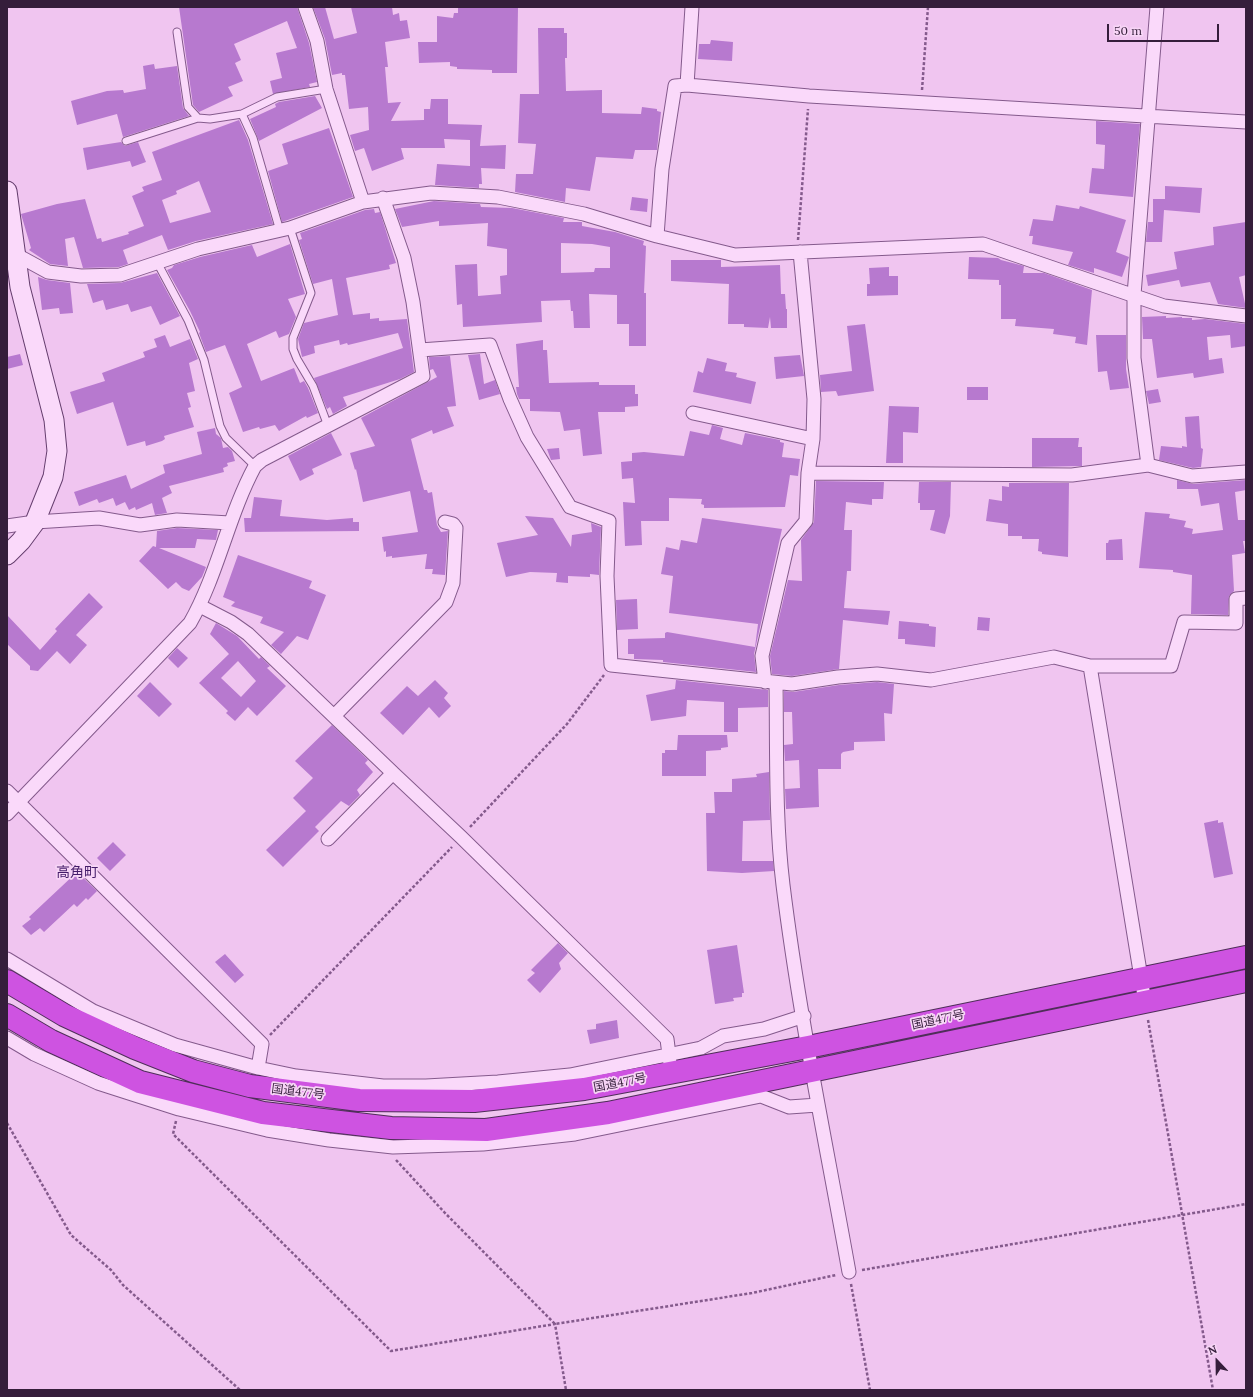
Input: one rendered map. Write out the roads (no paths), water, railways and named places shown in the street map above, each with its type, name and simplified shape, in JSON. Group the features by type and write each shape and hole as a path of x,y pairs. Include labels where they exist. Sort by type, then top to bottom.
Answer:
{"highway":[{"name":"国道477号","path":"7,982 64,1015 135,1048 193,1071 250,1086 359,1100 474,1101 584,1089 671,1064 808,1047 1246,957"},
{"name":"国道477号","path":"7,1015 51,1042 140,1082 263,1113 391,1128 486,1130 608,1113 1246,981"}],"street":[{"path":"304,7 316,41 326,89 363,202"},
{"path":"687,85 692,7"},
{"path":"1148,465 1134,358 1134,294 1157,7"},
{"path":"657,236 662,169 675,86 687,85 809,96 1246,122"},
{"path":"7,191 20,287 54,420 57,451 53,477 35,522 21,541 7,555"},
{"path":"15,254 48,272 81,276 120,275 158,264 198,249 285,230 363,202 383,198 431,193 498,198 584,214 657,236 735,255 983,244 1134,294 1164,306 1246,316"},
{"path":"7,814 190,623 200,606 230,523 255,466 262,460 423,376 413,302 404,258 383,198"},
{"path":"800,252 814,399 813,439 808,473 806,521 788,543 762,656 770,683 779,836 784,885 811,1071 849,1272"},
{"path":"420,350 490,345 510,399 527,437 570,507 609,521 607,576 611,665 770,683 792,684 838,677 877,674 931,680 1054,657 1090,666 1171,666 1184,622 1236,623 1236,599 1246,598"},
{"path":"693,413 813,439"},
{"path":"808,473 1072,475 1148,465 1192,476 1246,472"},
{"path":"7,526 35,522 100,518 140,524 177,520 230,523"},
{"path":"334,716 446,602 453,583 456,528 453,524 445,522"},
{"path":"200,606 231,622 248,634 461,837 667,1039 671,1064"},
{"path":"1090,666 1145,1002"},
{"path":"328,839 393,773"},
{"path":"7,791 262,1044 258,1068"},
{"path":"7,959 93,1011 175,1045 258,1068 339,1081 383,1086 426,1086 570,1075 671,1064 723,1036 764,1029 804,1016"},
{"path":"7,1038 34,1054 98,1083 179,1109 267,1130 329,1140 393,1147 483,1144 575,1134 761,1096 789,1107 818,1105"}],"lane":[{"path":"177,32 188,107 198,118"},
{"path":"126,141 198,118 210,119 242,114 277,97 326,89"},
{"path":"242,114 285,230 311,293 292,338 293,349 314,386 328,426"},
{"path":"158,264 188,320 204,360 220,426 226,438 255,466"}],"district":[{"name":"高角町","path":"77,873"}]}
